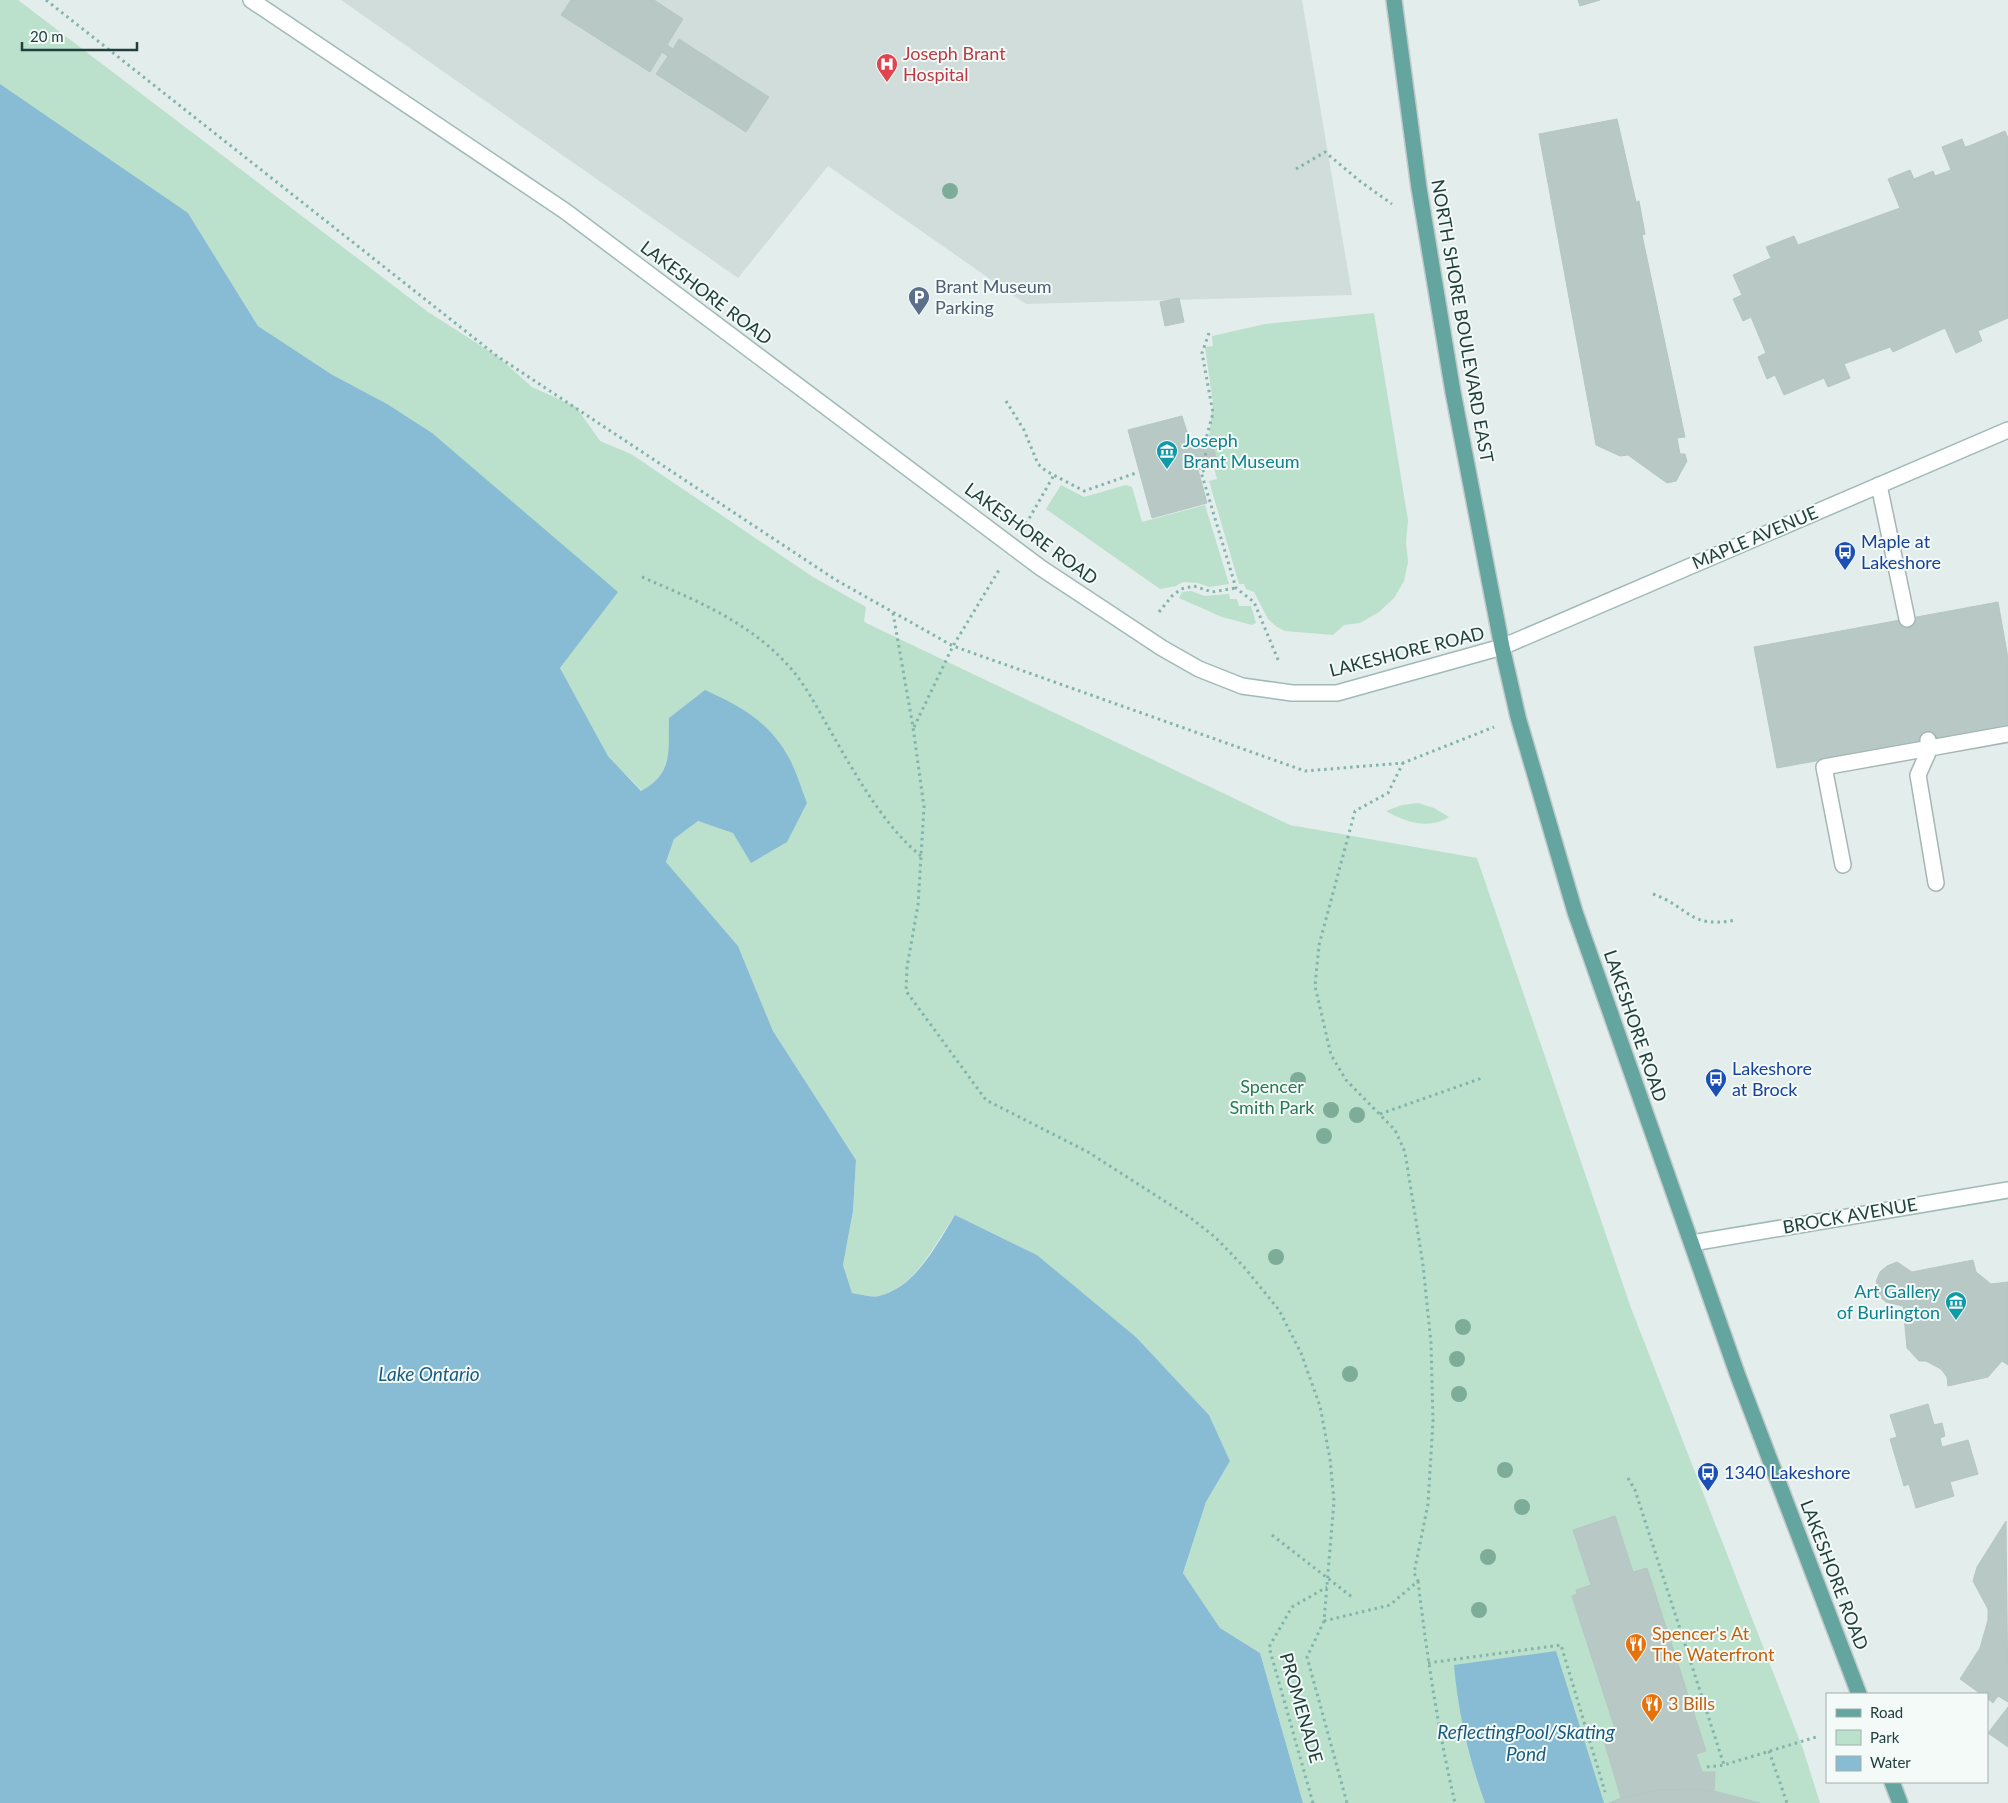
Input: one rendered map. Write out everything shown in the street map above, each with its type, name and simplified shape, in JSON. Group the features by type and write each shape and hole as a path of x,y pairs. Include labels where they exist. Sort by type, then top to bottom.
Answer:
{"main road":[{"name":"LAKESHORE ROAD","path":"251,0 565,211 1014,545 1041,568 1142,635 1199,670 1242,686 1292,693 1337,693 1502,647 1518,717 1575,912 1738,1376 1859,1693"},
{"name":"NORTH SHORE BOULEVARD EAST","path":"1394,0 1426,228 1453,392 1502,647"},
{"name":"MAPLE AVENUE","path":"1502,647 2008,430"},
{"path":"1879,485 1907,620"},
{"path":"1843,866 1824,767 1929,744 2008,734"},
{"path":"1929,744 1918,775 1936,884"},
{"name":"BROCK AVENUE","path":"1692,1243 2008,1190"},
{"path":"1892,1783 1900,1803"}],"path":[{"path":"46,0 497,356 836,580 953,646 1305,771 1403,763 1518,717"},
{"path":"1296,169 1325,152 1361,182 1426,228"},
{"path":"1209,333 1202,353 1213,412 1204,446 1208,468 1201,472 1236,588 1254,602 1292,693"},
{"path":"1006,401 1024,430 1038,464 1054,475 1084,491 1136,473"},
{"path":"913,727 953,646 1054,475"},
{"path":"642,577 683,594 746,627 786,662 808,693 894,830 922,856"},
{"path":"1142,635 1172,596 1181,588 1194,586 1212,592 1236,588"},
{"path":"893,612 913,727 924,807 918,905 907,967 906,991 986,1100 1088,1152 1188,1216 1215,1237 1279,1310 1301,1354 1320,1406 1330,1459 1334,1501 1324,1621 1307,1658 1347,1803"},
{"path":"1403,763 1388,793 1355,811 1319,945 1315,986 1331,1055 1346,1080 1395,1130 1405,1152 1423,1265 1431,1343 1433,1422 1428,1504 1414,1573 1418,1581 1428,1663 1444,1758 1455,1803"},
{"path":"1653,894 1670,900 1697,921 1718,924 1736,920"},
{"path":"1380,1114 1482,1078"},
{"path":"1628,1478 1635,1490 1724,1765"},
{"path":"1272,1535 1352,1597"},
{"path":"1324,1621 1390,1605 1418,1581"},
{"name":"PROMENADE","path":"1313,1803 1269,1648 1292,1607 1327,1586"},
{"path":"1428,1663 1561,1645 1605,1792"},
{"path":"1707,1767 1724,1765 1816,1737"},
{"path":"1769,1751 1787,1803"}],"shaded area":[{"name":"Joseph Brant Hospital","path":"341,0 1302,0 1352,295 1026,304 828,166 738,278"}],"green space":[{"name":"Spencer Smith Park","path":"0,0 18,0 428,312 497,356 532,387 576,407 600,441 631,454 813,577 866,607 864,621 866,623 1290,825 1477,858 1631,1308 1803,1749 1820,1803 1303,1803 1260,1653 1220,1628 1183,1573 1206,1502 1230,1461 1209,1415 1136,1337 1037,1255 955,1215 924,1262 904,1283 893,1291 879,1296 852,1293 843,1265 853,1211 856,1160 773,1031 738,946 666,862 674,839 698,821 723,829 806,804 788,756 681,746 660,779 642,791 608,756 560,668 617,592 374,397 331,374 258,326 188,213 0,97"},
{"path":"1374,313 1408,520 1406,542 1408,562 1404,581 1394,598 1379,612 1360,623 1344,625 1333,635 1285,631 1268,619 1254,592 1246,589 1244,584 1239,584 1209,481 1217,479 1208,445 1213,403 1205,347 1213,346 1212,336 1265,324"},
{"path":"1061,485 1084,497 1126,485 1132,487 1142,522 1205,505 1229,584 1209,587 1198,583 1183,582 1176,586 1160,589 1046,509"},
{"path":"1191,591 1205,596 1229,594 1230,599 1237,599 1239,606 1251,606 1256,623 1252,625 1222,617 1179,598 1182,592"},
{"path":"1418,803 1434,808 1449,817 1441,821 1425,824 1409,821 1386,811 1402,805"}],"water":[{"name":"Lake Ontario","path":"0,84 188,213 258,326 331,374 387,404 432,433 618,592 560,668 608,756 641,791 652,784 664,769 668,751 669,718 705,690 730,702 752,716 772,733 788,756 807,803 787,842 751,863 733,833 698,821 674,839 666,862 738,946 773,1031 856,1160 853,1211 843,1265 852,1293 879,1296 904,1284 915,1274 933,1251 955,1215 1037,1255 1136,1337 1209,1415 1230,1461 1206,1502 1183,1573 1220,1628 1260,1653 1303,1803 0,1803"},
{"name":"ReflectingPool/Skating Pond","path":"1556,1651 1604,1803 1485,1803 1465,1735 1454,1665"}],"building":[{"path":"571,0 654,0 683,19 667,45 673,49 679,39 769,97 746,132 656,74 668,56 662,52 650,72 561,15"},
{"path":"1578,0 1600,0 1580,6"},
{"path":"1617,119 1636,202 1639,201 1645,234 1642,235 1685,437 1677,438 1680,454 1685,454 1687,461 1676,481 1667,483 1628,455 1620,456 1596,445 1539,134"},
{"path":"2005,131 2008,138 2008,318 1978,331 1982,341 1956,353 1945,328 1893,352 1890,347 1844,364 1850,378 1828,387 1824,378 1784,395 1775,375 1767,379 1758,357 1766,353 1751,317 1743,321 1733,299 1742,295 1733,275 1771,258 1766,247 1794,236 1798,245 1900,208 1888,179 1910,170 1914,179 1933,171 1935,176 1951,170 1942,147 1962,139 1965,147 1969,146"},
{"path":"1179,298 1184,322 1165,326 1160,302"},
{"path":"1182,416 1192,448 1212,443 1218,464 1198,470 1207,503 1152,518 1128,430"},
{"path":"1998,602 2008,658 2008,726 1777,768 1754,647"},
{"name":"Art Gallery of Burlington","path":"1973,1260 1976,1272 1991,1284 2008,1282 2008,1365 2002,1361 1988,1377 1948,1386 1947,1377 1941,1369 1926,1361 1919,1361 1907,1348 1903,1306 1886,1302 1879,1296 1876,1287 1877,1279 1880,1272 1887,1266 1897,1262 1912,1272"},
{"path":"1928,1404 1934,1425 1942,1423 1945,1436 1940,1438 1942,1447 1968,1440 1978,1474 1950,1482 1954,1496 1916,1508 1909,1484 1904,1486 1890,1439 1897,1437 1890,1415"},
{"name":"Spencer's At The Waterfront","path":"1615,1516 1633,1572 1647,1568 1706,1751 1696,1754 1702,1772 1715,1772 1714,1791 1658,1790 1621,1798 1601,1731 1616,1732 1572,1596 1577,1594 1576,1590 1591,1585 1573,1530"},
{"path":"2006,1521 2008,1702 1998,1696 1993,1703 1988,1699 1988,1693 1980,1693 1960,1679 1980,1648 1988,1620 1988,1609 1973,1581 1977,1567"},
{"path":"2008,1707 2008,1747 1988,1733"},
{"path":"1692,1789 1714,1791 1760,1803 1609,1803 1621,1798 1658,1790"}],"place":[{"name":"Joseph Brant Hospital","path":"887,83"},
{"name":"Brant Museum Parking","path":"919,316"},
{"name":"Joseph Brant Museum","path":"1167,470"},
{"name":"Maple at Lakeshore","path":"1845,571"},
{"name":"Lakeshore at Brock","path":"1716,1098"},
{"name":"Art Gallery of Burlington","path":"1956,1321"},
{"name":"1340 Lakeshore","path":"1708,1492"},
{"name":"Spencer's At The Waterfront","path":"1636,1663"},
{"name":"3 Bills","path":"1652,1723"}]}
